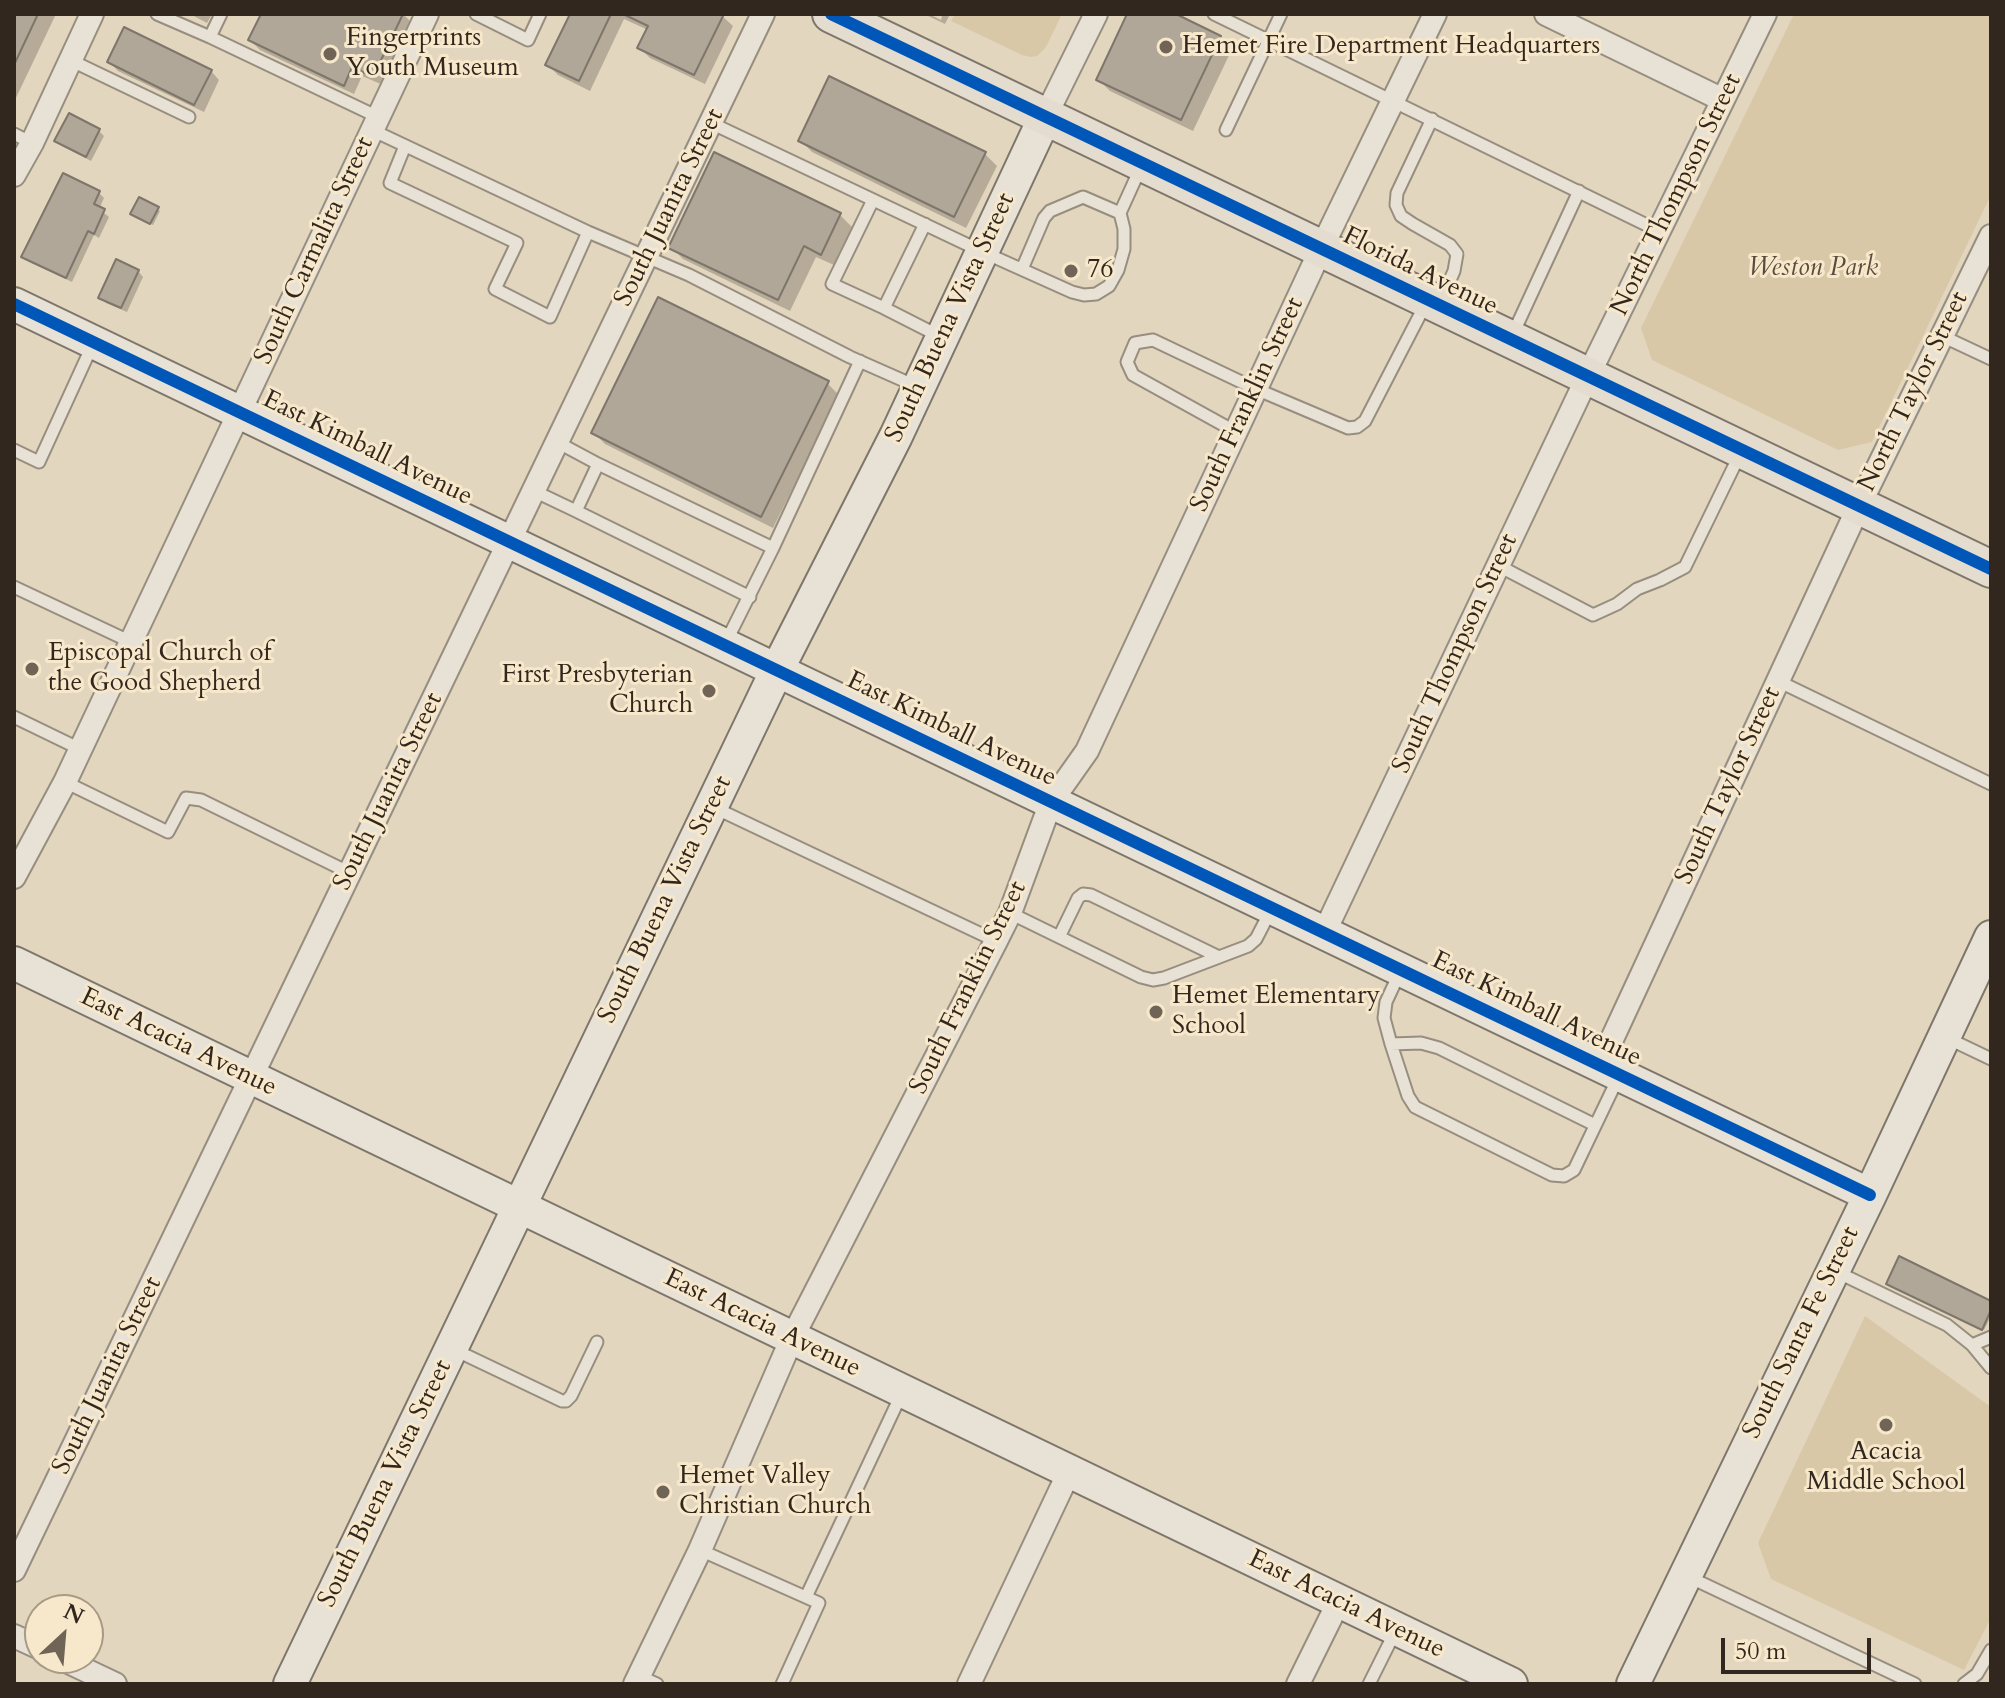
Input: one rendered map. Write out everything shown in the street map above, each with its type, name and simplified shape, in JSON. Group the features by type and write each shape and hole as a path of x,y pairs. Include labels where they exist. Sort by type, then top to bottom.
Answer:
{"main road":[{"name":"Florida Avenue","path":"831,14 1991,569"}],"street":[{"path":"14,175 23,138 70,60 92,14"},
{"name":"South Juanita Street","path":"14,1570 763,14"},
{"path":"1045,117 1096,14"},
{"name":"South Franklin Street","path":"644,1681 792,1338 1010,913 1051,802 1087,751 1321,249 1435,14"},
{"path":"1546,14 1723,100"},
{"name":"North Thompson Street","path":"1588,376 1765,14"},
{"name":"South Carmalita Street","path":"14,877 65,782 425,15"},
{"name":"South Buena Vista Street","path":"290,1684 777,670 896,436 1045,117"},
{"name":"North Taylor Street","path":"1859,506 1991,236"},
{"name":"East Kimball Avenue","path":"14,304 1870,1195"},
{"name":"South Thompson Street","path":"1324,933 1588,376"},
{"name":"South Taylor Street","path":"1610,1070 1778,681 1859,506"},
{"name":"South Santa Fe Street","path":"1633,1684 1991,937"},
{"name":"East Acacia Avenue","path":"14,963 1511,1684"},
{"path":"969,1684 1069,1472"},
{"path":"1298,1684 1339,1601"},
{"path":"94,1674 115,1684"}],"lane":[{"path":"157,14 210,37 375,124 405,146 588,232 647,256 918,387"},
{"path":"210,37 221,14"},
{"path":"484,16 528,40 540,14"},
{"path":"1214,14 1659,231"},
{"path":"1226,130 1281,14"},
{"path":"70,60 189,117"},
{"path":"1236,432 1133,375 1127,362 1135,343 1153,340 1348,428 1357,427 1365,421 1454,271 1457,254 1450,245 1401,216 1396,205 1397,193 1432,119"},
{"path":"711,123 983,252 1084,295 1096,294 1109,286 1118,270 1124,249 1120,213 1143,163"},
{"path":"405,146 390,183 517,243 495,289 550,317 588,232"},
{"path":"1510,339 1579,191"},
{"path":"1022,269 1050,211 1083,197 1120,213"},
{"path":"873,200 832,284 942,338"},
{"path":"884,308 925,224"},
{"path":"1942,336 1991,359"},
{"path":"14,450 39,462 94,342"},
{"path":"724,645 750,597 860,361"},
{"path":"557,442 773,548"},
{"path":"1499,566 1593,615 1617,604 1637,589 1685,567 1742,450"},
{"path":"576,511 598,464"},
{"path":"534,491 750,597"},
{"path":"14,587 131,642"},
{"path":"1778,681 1991,784"},
{"path":"14,717 80,749"},
{"path":"65,782 168,832 186,798 201,800 350,873"},
{"path":"711,807 996,941"},
{"path":"1059,937 1078,898 1083,894 1091,895 1219,957"},
{"path":"1010,913 1153,980 1248,946 1256,939 1272,908"},
{"path":"1401,970 1386,1002 1384,1018 1408,1096 1415,1107 1552,1175 1564,1176 1574,1170 1595,1125 1610,1070"},
{"path":"1945,1037 1991,1059"},
{"path":"1391,1044 1421,1043 1439,1048 1595,1125"},
{"path":"1832,1270 1947,1325 1972,1345 1991,1368"},
{"path":"1972,1345 1991,1337"},
{"path":"451,1348 566,1401 597,1342"},
{"path":"806,1597 902,1391"},
{"path":"700,1550 819,1603 782,1684"},
{"path":"1685,1575 1915,1684"},
{"path":"1369,1684 1397,1629"},
{"path":"1964,1684 1977,1674 1991,1650"}],"green space":[{"path":"955,14 1062,14 1046,47 1037,56 1031,57 951,21"},
{"name":"Weston Park","path":"1794,14 1991,14 1991,195 1872,442 1838,450 1652,360 1641,328"},
{"path":"1865,1316 1991,1407 1991,1618 1964,1670 1771,1579 1758,1543"}],"building":[{"path":"14,14 38,14 14,65"},
{"name":"Fingerprints Youth Museum","path":"261,14 403,14 373,77 352,67 344,86 248,40"},
{"path":"570,14 611,14 579,81 545,65"},
{"path":"623,14 724,14 694,75 637,48 648,26"},
{"path":"1127,14 1176,14 1221,36 1181,120 1096,80"},
{"path":"124,27 212,70 194,105 107,62"},
{"path":"829,76 986,152 954,217 798,141"},
{"path":"69,113 100,129 86,157 54,141"},
{"path":"714,152 841,213 821,255 804,246 778,300 668,248"},
{"path":"63,173 100,191 94,204 105,209 94,234 88,231 66,278 21,257"},
{"path":"139,197 159,207 150,224 130,214"},
{"path":"116,259 139,270 121,308 98,298"},
{"path":"658,297 829,381 761,517 591,433"},
{"path":"1899,1256 1991,1301 1991,1310 1982,1330 1886,1284"}],"cycle path":[{"path":"831,14 1991,569"},
{"path":"14,304 1870,1195"}],"place":[{"name":"Hemet Fire Department Headquarters","path":"1166,47"},
{"name":"Fingerprints Youth Museum","path":"330,54"},
{"name":"76","path":"1071,271"},
{"name":"Episcopal Church of the Good Shepherd","path":"32,669"},
{"name":"First Presbyterian Church","path":"709,691"},
{"name":"Hemet Elementary School","path":"1156,1012"},
{"name":"Acacia Middle School","path":"1886,1425"},
{"name":"Hemet Valley Christian Church","path":"663,1492"}]}
